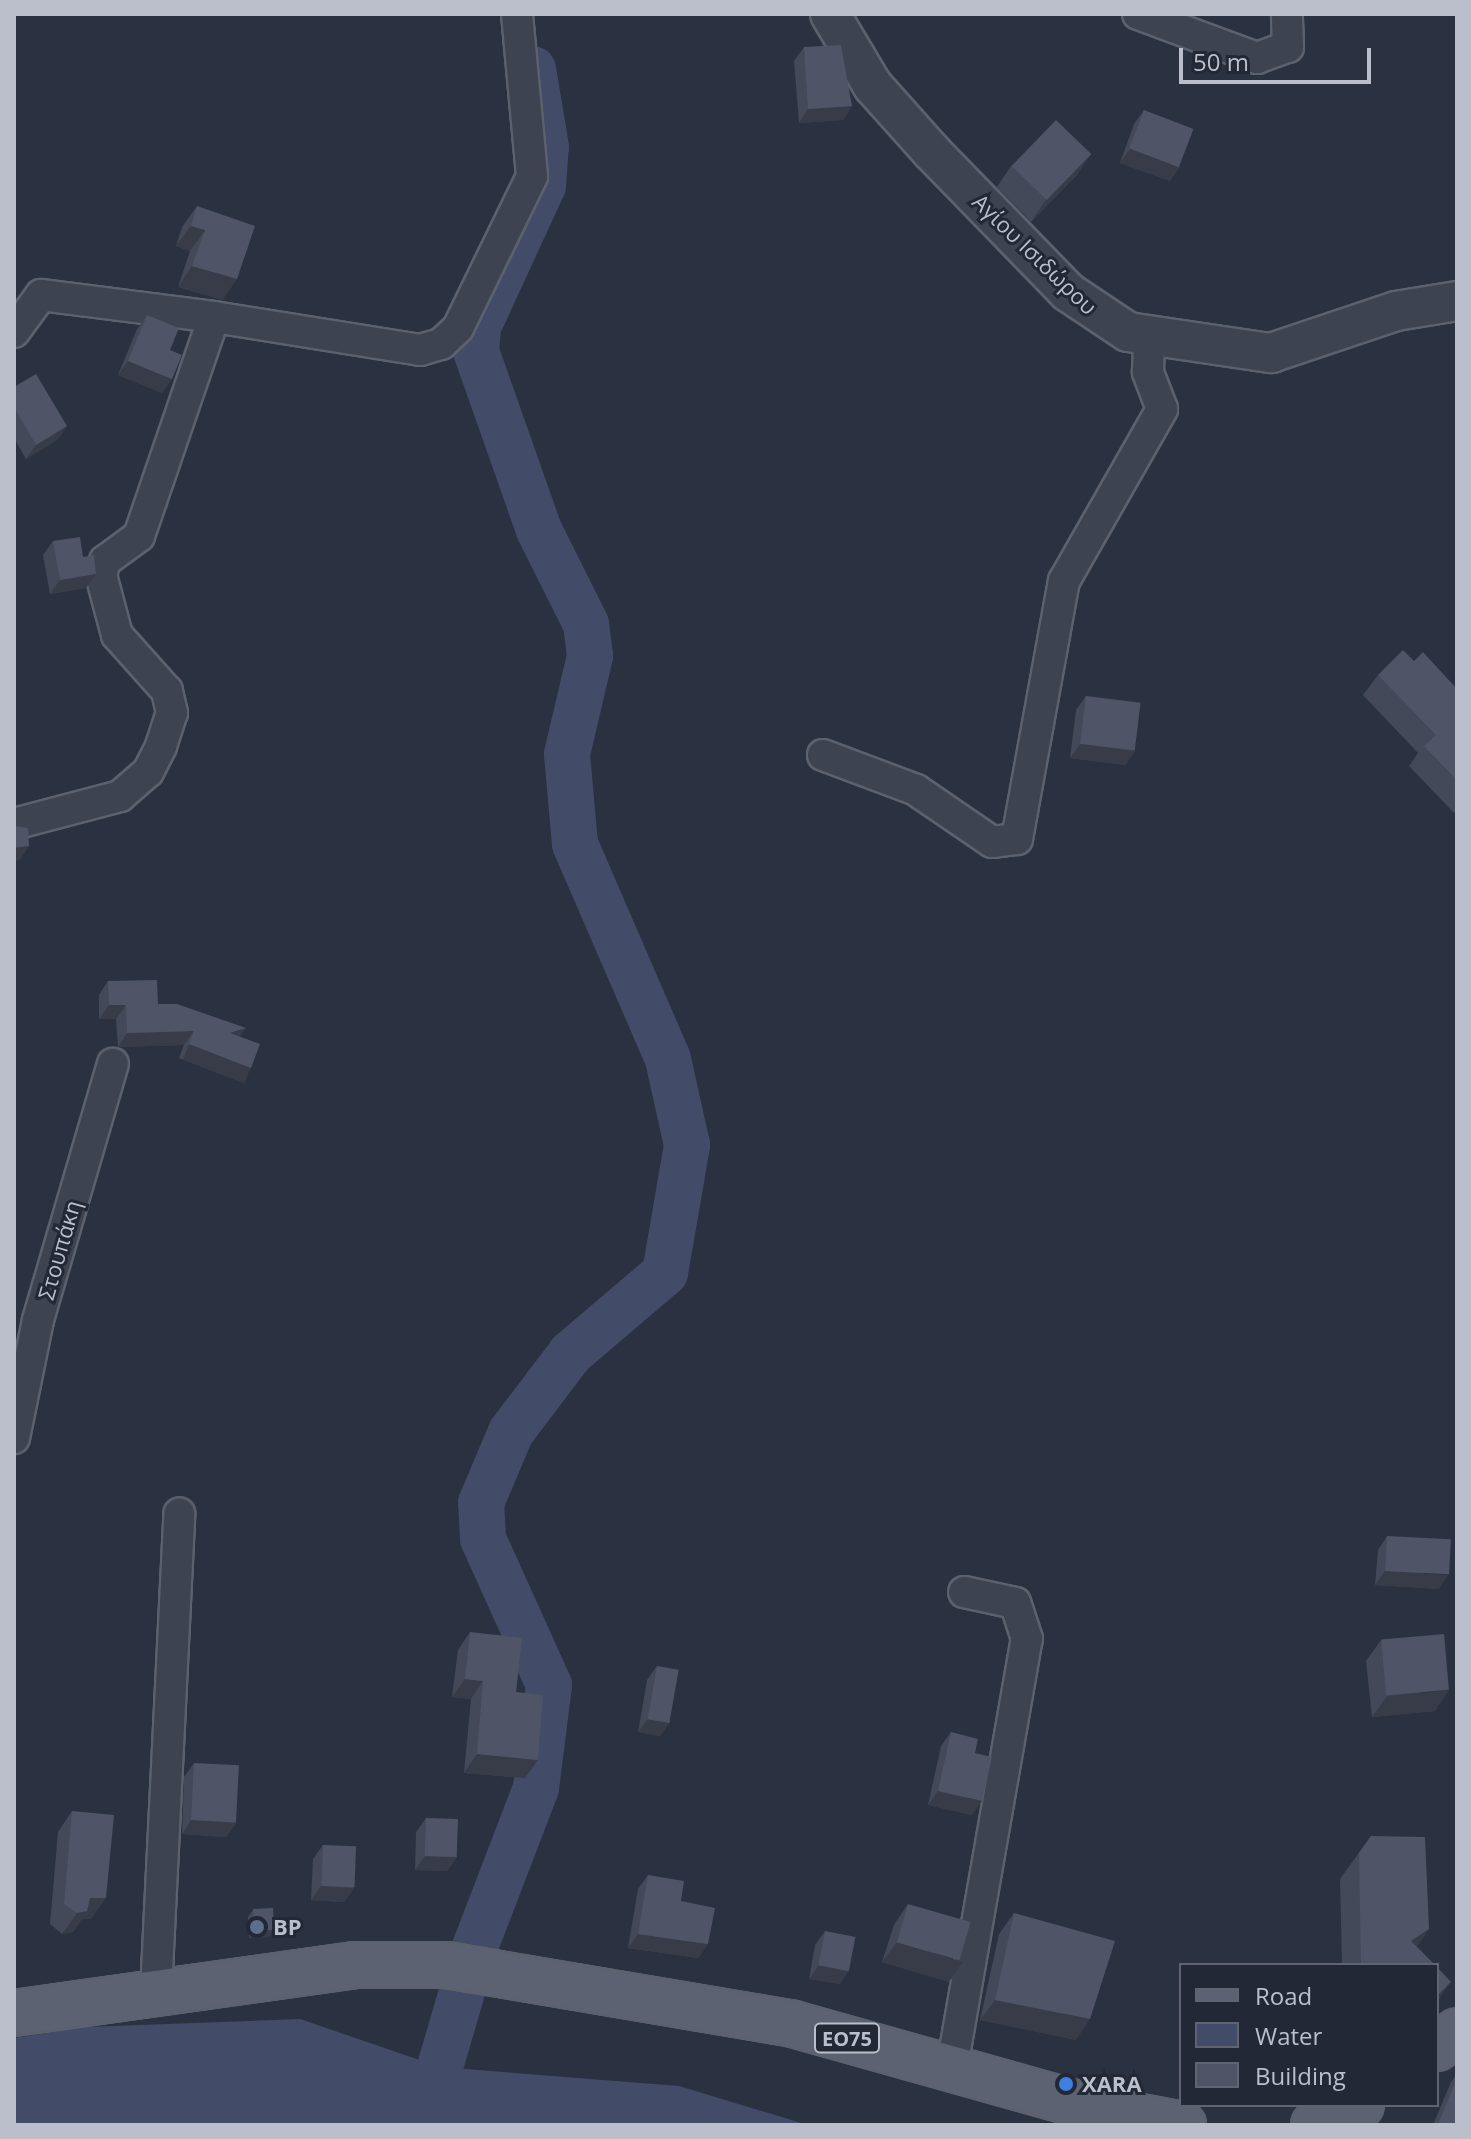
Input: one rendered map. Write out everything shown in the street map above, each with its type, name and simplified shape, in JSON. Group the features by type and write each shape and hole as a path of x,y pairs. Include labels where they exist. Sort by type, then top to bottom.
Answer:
{"main road":[{"name":"ΕΟ75","path":"14,2013 355,1965 446,1965 507,1972 793,2024 1084,2106 1183,2125"},
{"path":"1439,2046 1457,2031"},
{"path":"1314,2125 1356,2107"}],"street":[{"path":"14,332 41,295 214,317 420,350 451,337 532,176 517,14"},
{"name":"Αγίου Ισιδώρου","path":"830,14 888,105 1068,292 1109,323 1149,339 1271,353 1396,311 1457,301"},
{"path":"1138,14 1257,58 1288,47 1287,14"},
{"path":"14,824 120,796 148,772 161,746 172,713 167,691 117,635 101,575 114,552 139,536 214,317"},
{"path":"823,755 916,790 992,842 1017,839 1064,581 1162,409 1148,372 1149,339"},
{"name":"Στουπάκη","path":"14,1438 26,1320 113,1064"},
{"path":"156,1992 179,1514"},
{"path":"952,2067 1027,1639 1015,1603 964,1592"}],"water":[{"path":"300,2019 440,2067 679,2086 808,2125 14,2125 14,2038 85,2027"}],"building":[{"path":"841,45 852,106 808,109 804,47"},
{"path":"1144,110 1193,129 1179,167 1129,148"},
{"path":"1056,120 1091,154 1047,200 1012,166"},
{"path":"197,206 255,226 237,279 192,266 205,230 191,226"},
{"path":"147,315 179,328 170,350 182,355 172,379 128,361"},
{"path":"36,374 67,426 36,445 14,407 14,387"},
{"path":"80,537 83,557 94,555 96,574 60,580 53,541"},
{"path":"1403,650 1414,661 1423,652 1457,689 1457,780 1424,746 1436,735 1378,675"},
{"path":"1086,696 1141,703 1135,750 1080,744"},
{"path":"14,826 28,828 29,846 14,848"},
{"path":"157,980 158,1004 177,1004 246,1028 230,1033 260,1044 251,1068 189,1044 194,1031 127,1033 126,1005 109,1005 108,981"},
{"path":"1387,1536 1451,1539 1449,1574 1385,1571"},
{"path":"470,1632 522,1638 516,1692 543,1695 538,1760 477,1754 483,1681 465,1679"},
{"path":"1444,1634 1449,1690 1386,1695 1381,1639"},
{"path":"657,1666 679,1670 669,1723 648,1719"},
{"path":"951,1732 978,1739 975,1753 992,1757 982,1801 938,1791"},
{"path":"194,1763 239,1765 236,1822 191,1820"},
{"path":"72,1811 114,1815 106,1898 90,1898 87,1911 77,1913 64,1904"},
{"path":"426,1818 458,1819 457,1857 425,1856"},
{"path":"1371,1836 1425,1837 1429,1929 1411,1941 1433,1963 1361,1963 1359,1853"},
{"path":"323,1845 356,1846 355,1887 322,1886"},
{"path":"648,1875 684,1881 681,1901 715,1908 708,1944 638,1934"},
{"path":"908,1904 970,1922 959,1960 897,1942"},
{"path":"273,1908 274,1930 254,1931 253,1909"},
{"path":"1014,1913 1115,1941 1090,2019 995,2000"},
{"path":"825,1931 855,1937 849,1971 818,1965"},
{"path":"1439,1969 1451,1982 1439,1994"},
{"path":"1457,2078 1457,2125 1447,2125 1439,2122"}],"waterway":[{"path":"440,2067 475,1947 536,1788 549,1685 483,1539 481,1503 511,1432 571,1353 665,1273 687,1145 668,1059 575,844 567,754 590,656 586,624 539,530 476,351 478,327 543,186 546,147 533,69"}],"place":[{"name":"BP","path":"257,1927"},
{"name":"XARA","path":"1066,2084"}]}
